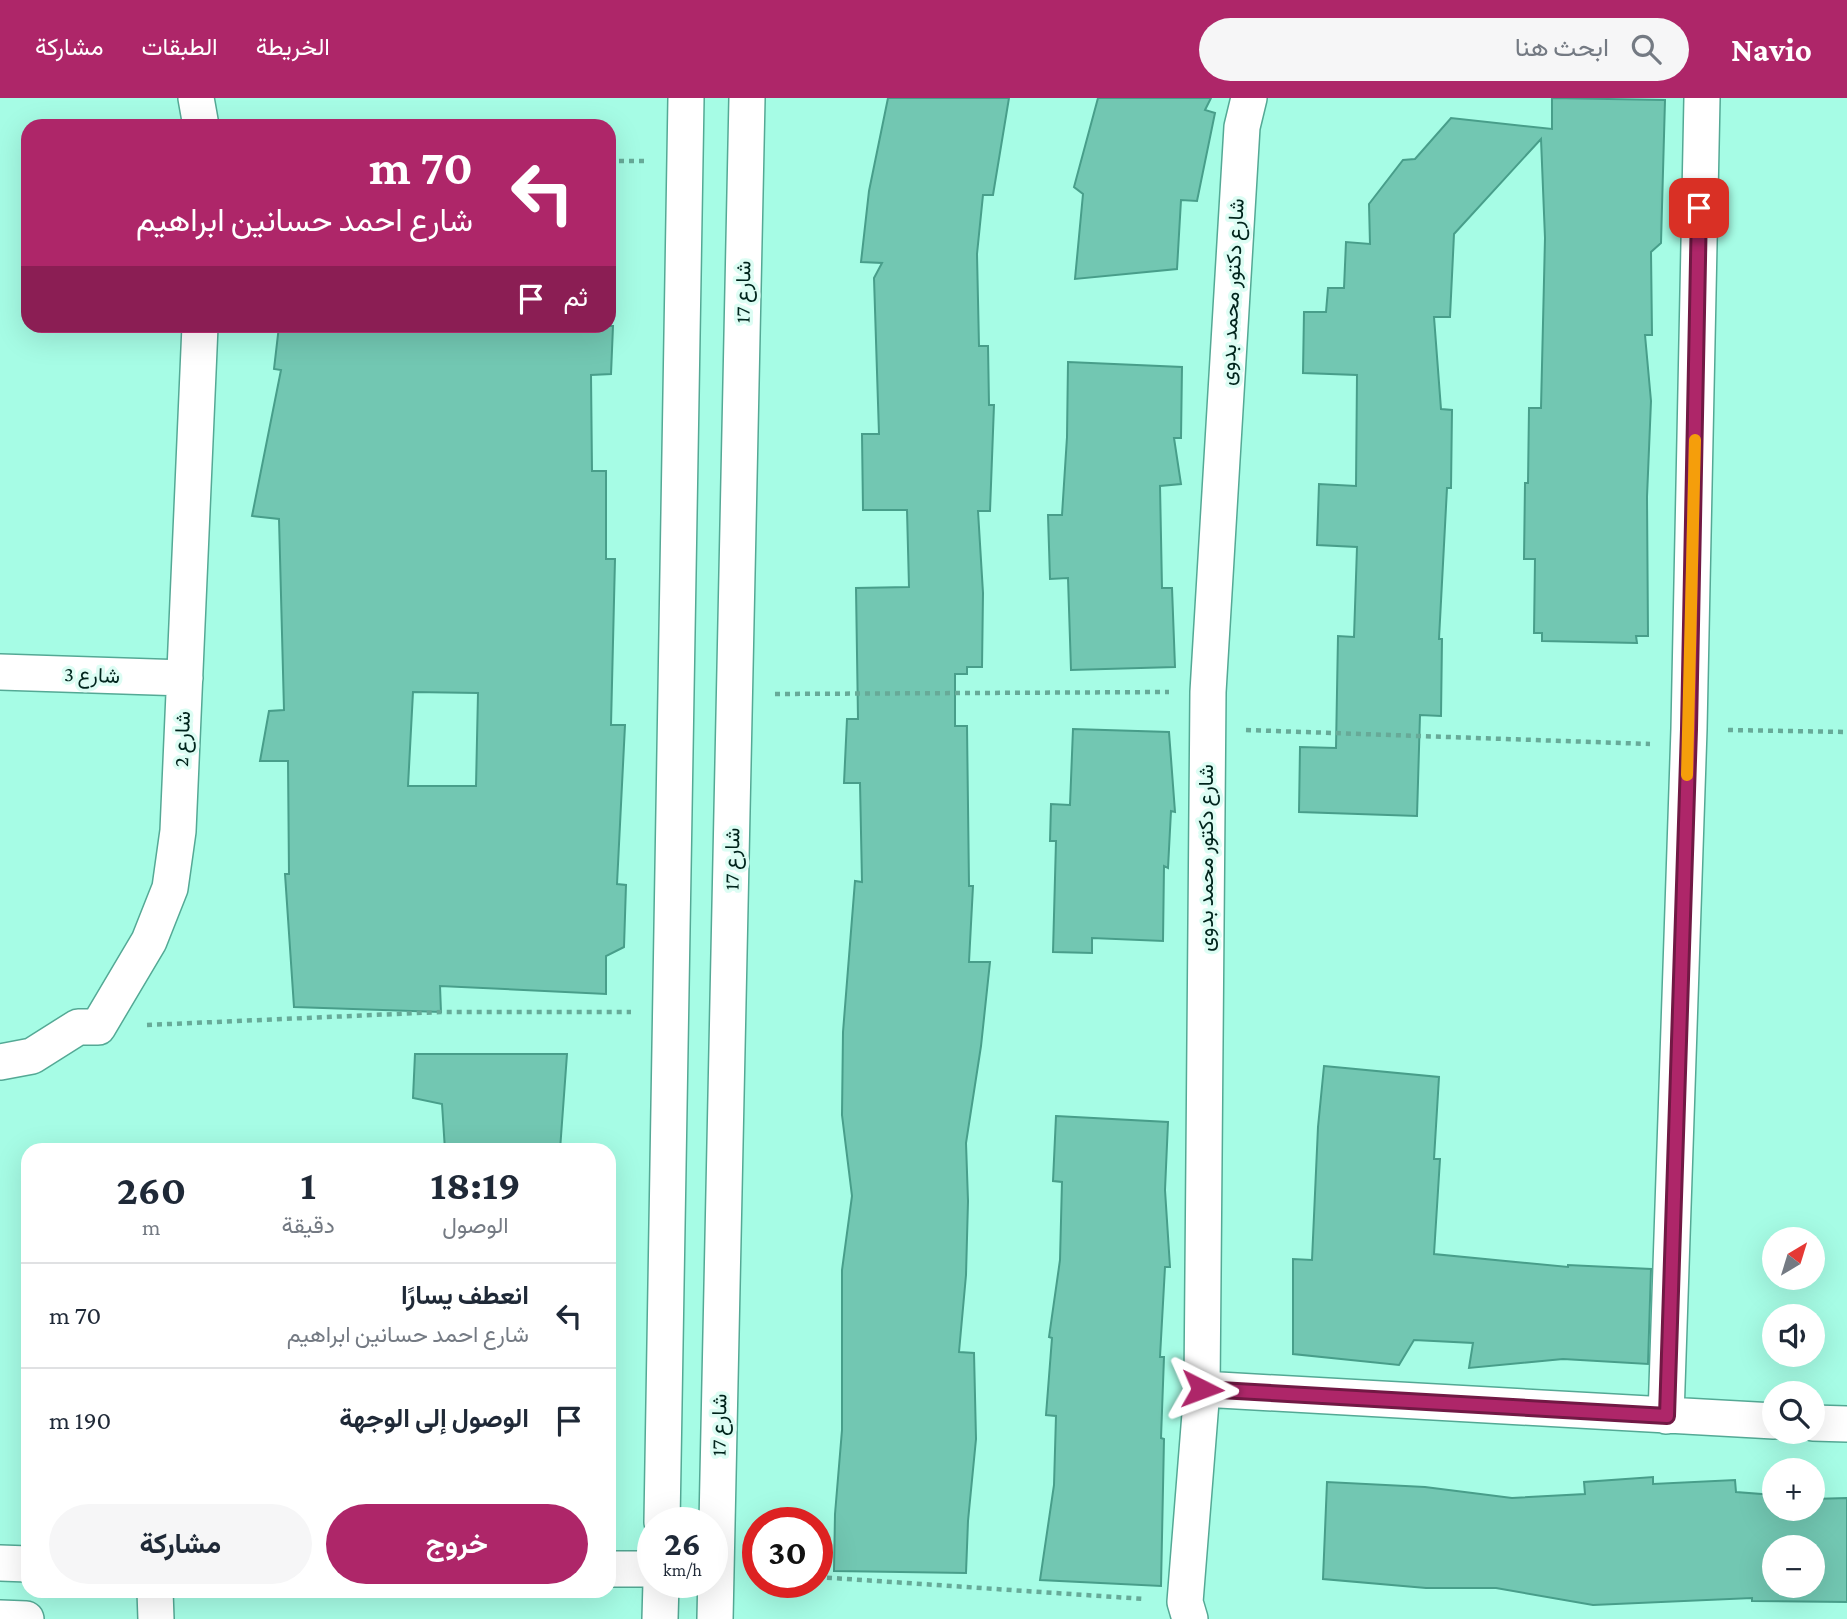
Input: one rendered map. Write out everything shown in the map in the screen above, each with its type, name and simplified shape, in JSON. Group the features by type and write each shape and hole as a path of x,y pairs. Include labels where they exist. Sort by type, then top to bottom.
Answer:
{"street":[{"path":"196,98 200,119"},
{"path":"662,1507 686,98"},
{"name":"شارع 17","path":"716,1507 747,98"},
{"name":"شارع دكتور محمد بدوى","path":"1188,1610 1202,1389 1208,692 1242,127 1249,98"},
{"path":"1667,1416 1688,737 1702,98"},
{"name":"شارع 2","path":"97,1027 149,941 170,888 178,831 200,333"},
{"name":"شارع 3","path":"0,672 185,678"},
{"path":"0,1062 32,1056 78,1027 97,1027"},
{"path":"1202,1389 1762,1420"},
{"path":"1825,1423 1847,1424"},
{"path":"0,1563 21,1564"},
{"path":"616,1569 637,1569"},
{"path":"155,1598 156,1619"},
{"path":"660,1619 661,1598"},
{"name":"شارع 17","path":"715,1598 715,1619"},
{"path":"0,1618 26,1619"}],"path":[{"path":"735,695 1208,692"},
{"path":"1207,729 1688,737 1847,732"},
{"path":"97,1027 441,1012 671,1012"},
{"path":"833,1578 1188,1610"}],"building":[{"path":"888,98 1009,98 993,195 983,195 977,254 979,346 988,346 989,405 994,405 990,511 978,511 983,593 982,667 967,667 967,674 955,674 955,726 967,726 969,886 973,886 969,962 990,962 981,1046 966,1143 966,1275 959,1352 974,1353 976,1439 966,1573 834,1571 835,1514 842,1430 842,1270 852,1196 842,1115 843,1032 855,881 862,882 860,783 844,783 847,719 858,719 856,588 909,587 907,510 863,510 862,434 879,434 874,278 882,263 861,262 869,191"},
{"path":"1098,98 1211,98 1205,110 1215,113 1197,201 1181,200 1177,269 1075,279 1083,194 1074,187"},
{"path":"1552,98 1665,100 1661,243 1651,252 1652,335 1645,335 1651,401 1647,497 1648,636 1636,636 1637,643 1542,641 1542,633 1534,633 1535,559 1524,559 1525,483 1528,483 1529,408 1541,408 1545,238 1541,139 1454,234 1450,317 1434,317 1441,409 1452,410 1451,488 1447,488 1439,639 1442,639 1441,716 1420,715 1417,816 1299,812 1300,747 1336,748 1338,636 1354,637 1357,547 1317,545 1319,484 1356,486 1357,375 1303,373 1304,312 1326,312 1328,288 1344,288 1346,242 1370,244 1369,204 1403,160 1415,159 1451,118 1552,129"},
{"path":"278,333 613,333 611,374 591,375 592,471 606,471 606,559 615,559 611,725 625,725 617,884 626,885 624,947 606,956 606,994 440,986 441,1012 294,1007 285,874 289,874 288,761 260,761 269,711 284,710 279,519 252,516 281,370 274,369","holes":["413,692 478,693 476,786 408,786"]},
{"path":"1068,362 1182,367 1181,438 1174,438 1181,484 1160,486 1162,588 1172,588 1175,667 1071,670 1068,578 1050,579 1048,515 1062,515"},
{"path":"1073,729 1169,732 1175,812 1171,811 1168,868 1164,866 1163,941 1092,938 1092,953 1053,952 1056,841 1050,841 1051,804 1070,805"},
{"path":"415,1054 567,1054 561,1143 445,1143 442,1104 413,1098"},
{"path":"1324,1066 1439,1077 1434,1159 1440,1159 1434,1254 1568,1267 1651,1269 1648,1364 1563,1359 1469,1368 1473,1343 1414,1340 1399,1365 1293,1354 1293,1259 1312,1260 1318,1127"},
{"path":"1056,1116 1168,1122 1165,1190 1170,1267 1165,1267 1160,1357 1164,1357 1161,1586 1040,1580 1054,1485 1056,1416 1046,1415 1052,1338 1049,1337 1060,1260 1062,1182 1053,1181"},
{"path":"1653,1477 1653,1484 1735,1480 1736,1492 1762,1494 1762,1521 1825,1521 1825,1499 1847,1498 1847,1602 1752,1601 1752,1598 1593,1605 1496,1588 1426,1588 1323,1579 1327,1482 1425,1487 1512,1498 1585,1494 1584,1482"}],"slow traffic":[{"path":"1687,775 1695,440"}],"route":[{"path":"1202,1389 1667,1416 1689,729 1699,208"}]}
